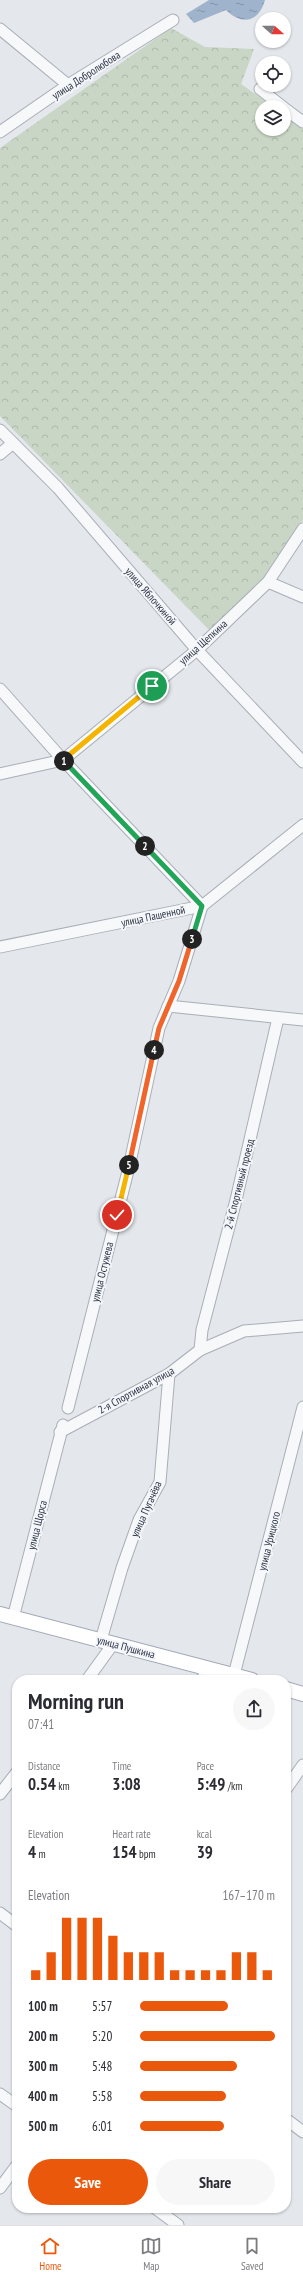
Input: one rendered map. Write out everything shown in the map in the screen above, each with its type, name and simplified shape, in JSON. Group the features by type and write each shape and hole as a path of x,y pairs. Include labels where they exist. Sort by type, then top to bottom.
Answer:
{"main road":[{"name":"улица Пушкина","path":"7,1616 107,1642 204,1674 234,1675"},
{"path":"291,1690 303,1694"}],"street":[{"name":"улица Добролюбова","path":"0,132 68,85 173,20"},
{"path":"0,29 68,85"},
{"path":"264,92 275,100"},
{"path":"291,113 303,122"},
{"name":"улица Яблочкиной","path":"0,430 58,488 197,650 303,762"},
{"path":"0,454 13,443"},
{"name":"улица Щепкина","path":"0,774 63,760 197,650 268,582 303,530"},
{"path":"268,582 303,597"},
{"path":"0,690 63,760 202,906"},
{"name":"улица Пашенной","path":"0,947 202,906 303,825"},
{"name":"улица Остужева","path":"68,1408 129,1167 159,1028 179,981 202,906"},
{"path":"168,1006 303,1020"},
{"name":"2-й Спортивный проезд","path":"200,1350 202,1330 236,1200 278,1018"},
{"name":"2-я Спортивная улица","path":"62,1427 169,1374 200,1350 244,1331 303,1326"},
{"name":"улица Пугачёва","path":"90,1675 107,1642 122,1568 139,1520 160,1482 169,1374"},
{"name":"улица Урицкого","path":"234,1675 303,1407"},
{"name":"улица Щорса","path":"7,1616 62,1427"},
{"path":"291,1782 303,1765"},
{"path":"0,1794 12,1778"},
{"path":"0,1914 12,1922"},
{"path":"0,2094 12,2102"},
{"path":"291,2123 303,2132"},
{"path":"0,2188 12,2171"},
{"path":"162,2213 178,2225"}],"green space":[{"path":"171,28 205,47 254,49 241,84 264,100 255,100 255,136 291,136 291,120 303,129 303,520 270,571 211,632 0,416 0,148"}],"water":[{"path":"209,0 265,0 260,12 255,12 254,17 244,20 232,15 226,10 194,23 186,14"}],"route":[{"path":"117,1215 159,1028 179,981 202,906 63,760 152,686"}]}
